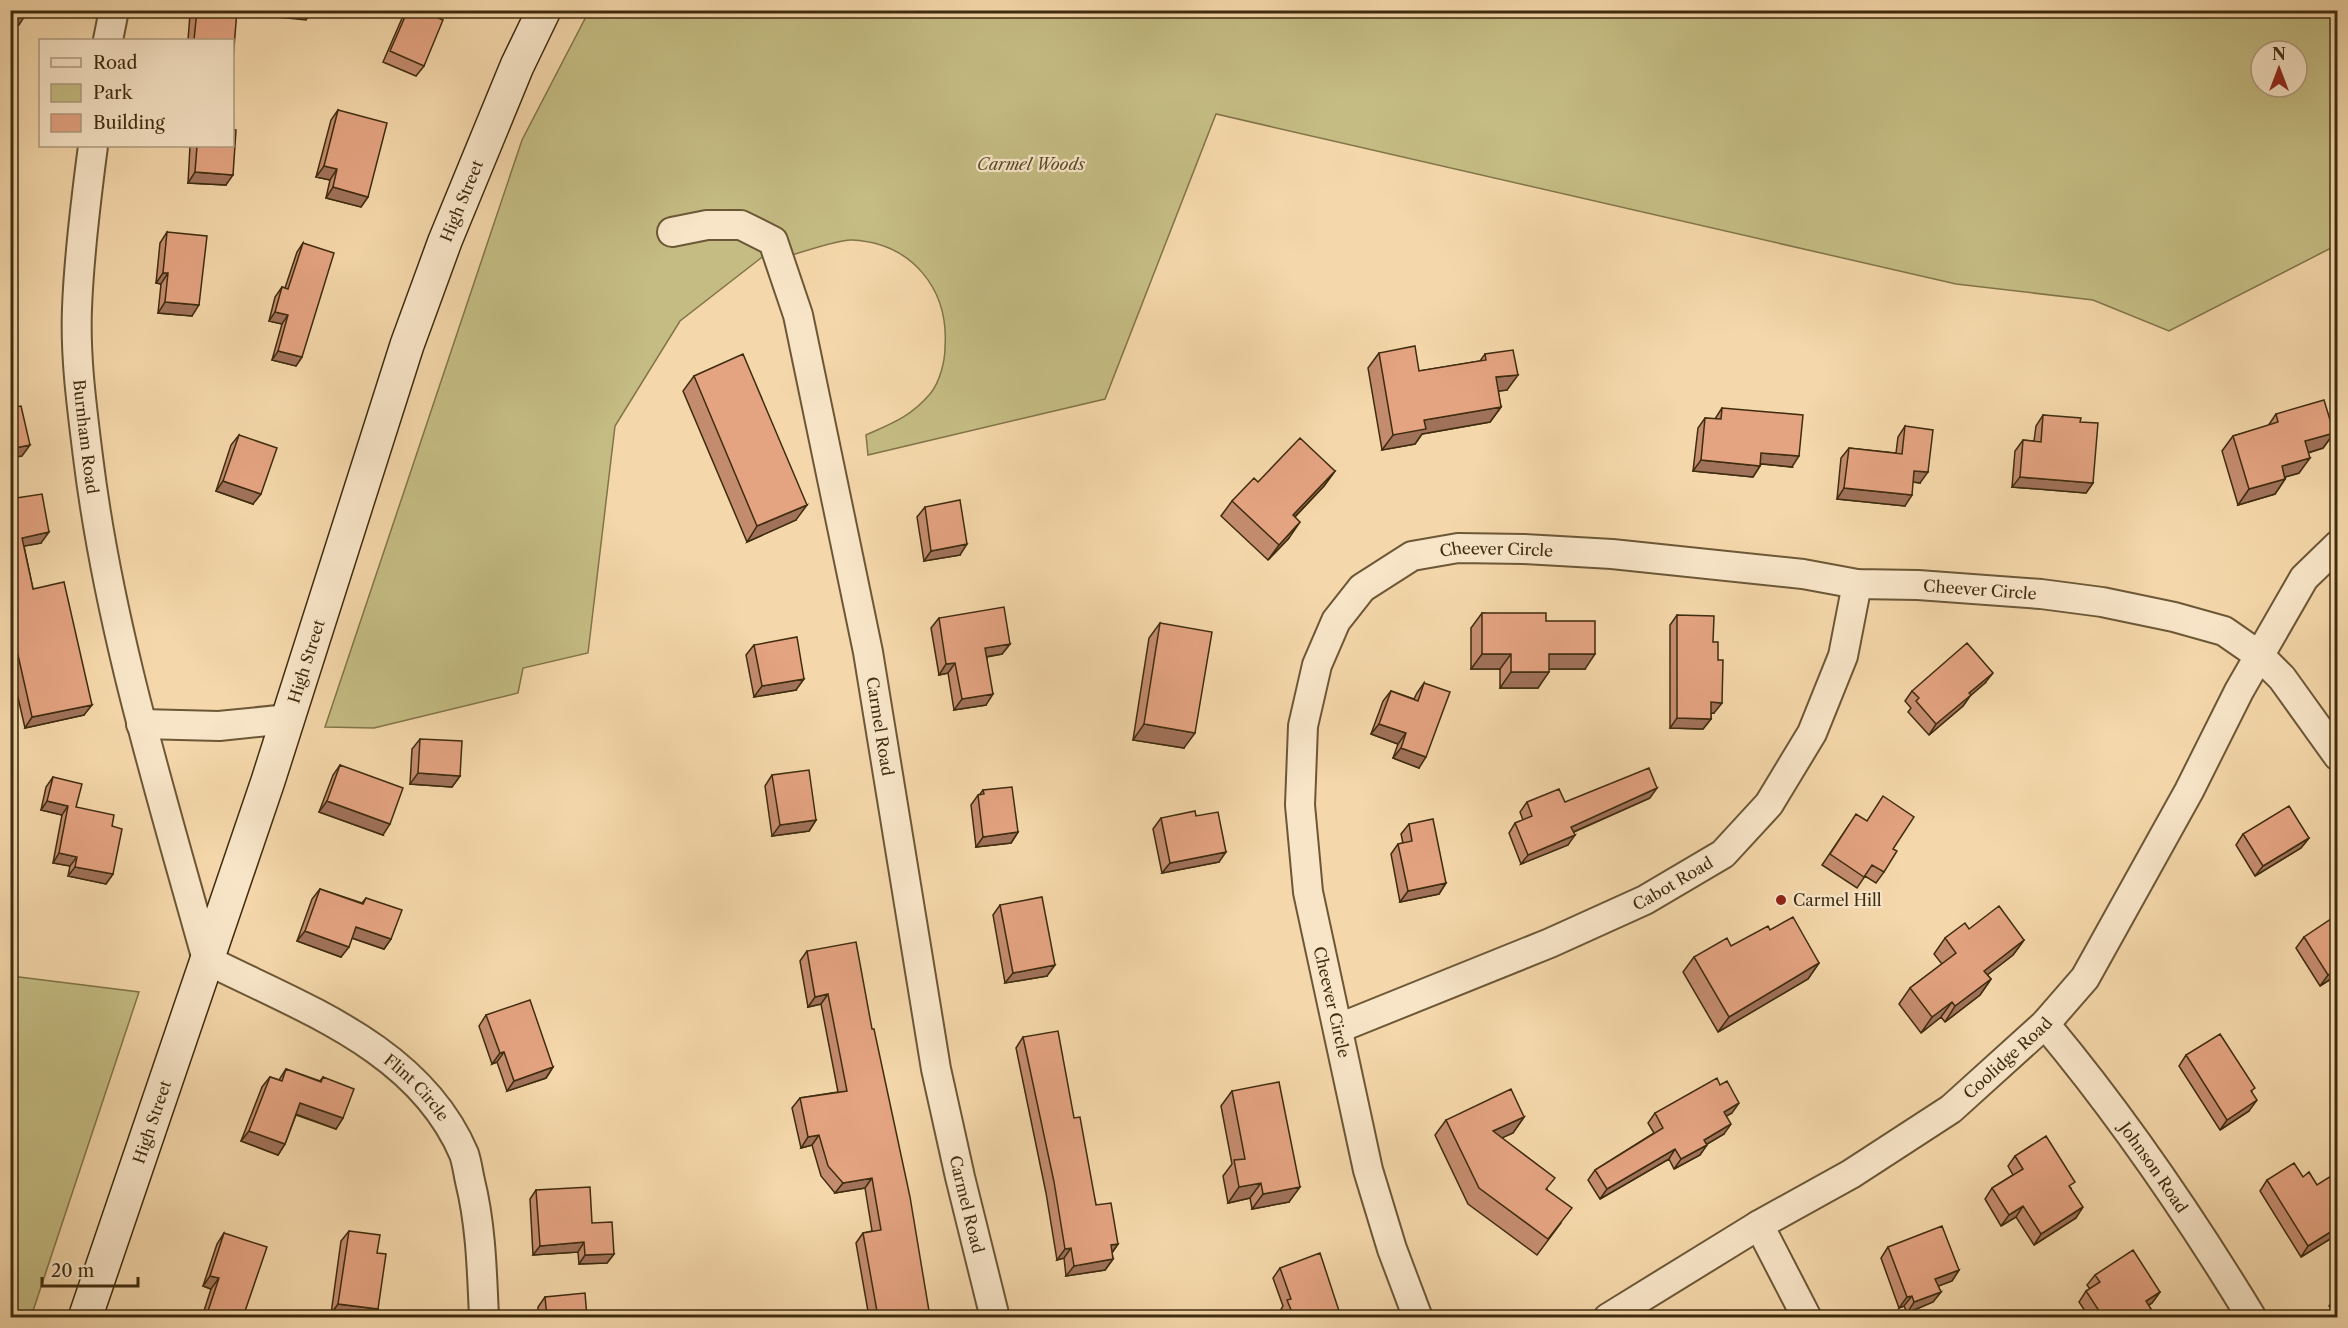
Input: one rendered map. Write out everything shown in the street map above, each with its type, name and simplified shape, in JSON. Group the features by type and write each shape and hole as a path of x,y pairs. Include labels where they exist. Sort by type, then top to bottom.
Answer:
{"main road":[{"name":"High Street","path":"85,1317 288,719 407,345 445,242 517,66 544,10"}],"street":[{"path":"108,39 114,10"},
{"name":"Burnham Road","path":"93,147 77,309 80,394 96,519 113,607 141,724 207,960"},
{"name":"Carmel Road","path":"672,232 707,225 741,225 773,241 798,315 868,652 936,1069 995,1317"},
{"name":"Coolidge Road","path":"1608,1317 1759,1225 1851,1174 1951,1108 2045,1024 2085,978 2189,791 2239,691 2304,578 2337,545"},
{"name":"Cheever Circle","path":"1418,1317 1392,1249 1368,1170 1308,892 1300,805 1303,726 1317,664 1336,621 1362,588 1412,556 1458,548 1612,554 1803,574 1857,584 1918,585 2041,594 2102,602 2224,631 2260,656 2282,678 2337,756"},
{"name":"Cabot Road","path":"1339,1028 1550,943 1645,900 1723,854 1769,804 1812,733 1843,656 1857,584"},
{"path":"141,724 219,726 288,719"},
{"name":"Flint Circle","path":"207,960 343,1027 398,1067 437,1106 464,1155 475,1201 484,1317"},
{"name":"Johnson Road","path":"2045,1024 2100,1091 2215,1256 2252,1317"},
{"path":"1759,1225 1808,1317"}],"green space":[{"name":"Carmel Woods","path":"589,11 2337,11 2337,245 2169,331 2093,300 1956,284 1216,114 1105,399 868,455 866,435 908,414 930,394 939,378 945,353 945,326 941,306 933,288 909,260 873,243 845,240 773,261 770,251 680,321 615,426 588,653 523,668 518,693 374,728 325,727 522,140"},
{"path":"11,976 139,992 31,1317 11,1317"}],"building":[{"path":"10,10 26,10 26,14 10,13"},
{"path":"197,10 237,10 234,48 234,39 194,39"},
{"path":"408,10 421,10 443,20 424,66 390,51"},
{"path":"338,110 387,123 368,197 333,187 337,169 324,166"},
{"path":"234,130 236,130 233,175 195,172 197,147 234,147"},
{"path":"167,232 207,236 199,305 165,302 168,273 163,273"},
{"path":"303,243 334,253 302,357 278,351 288,315 275,312 282,287 288,289"},
{"path":"1415,346 1419,371 1486,360 1485,354 1513,350 1518,375 1496,377 1501,407 1424,420 1426,429 1393,435 1379,353"},
{"path":"743,354 807,505 757,526 694,376"},
{"path":"2324,400 2334,433 2305,441 2310,458 2282,466 2285,479 2249,489 2233,436 2278,422 2276,414"},
{"path":"21,406 30,445 10,449 10,408"},
{"path":"1722,408 1803,415 1799,456 1761,453 1760,466 1701,460 1705,418 1721,419"},
{"path":"2043,415 2081,418 2080,422 2098,423 2093,483 2020,477 2023,440 2041,442"},
{"path":"1905,426 1933,430 1928,472 1914,471 1912,495 1844,488 1849,448 1902,454"},
{"path":"239,435 277,448 261,494 223,481"},
{"path":"1300,438 1335,471 1293,515 1300,522 1279,545 1232,501 1254,478 1258,482"},
{"path":"42,494 49,532 22,538 33,589 64,582 92,705 32,717 10,620 10,499"},
{"path":"960,500 967,544 931,551 925,507"},
{"path":"1004,607 1010,644 985,648 993,694 962,699 955,663 946,664 939,618"},
{"path":"1482,613 1546,613 1546,621 1595,621 1595,654 1549,654 1549,672 1511,672 1511,654 1482,654"},
{"path":"1677,615 1714,616 1713,642 1718,642 1718,660 1723,660 1722,703 1711,702 1711,719 1677,718"},
{"path":"1160,623 1212,632 1195,733 1144,724"},
{"path":"797,637 804,679 762,686 754,645"},
{"path":"1967,643 1993,673 1936,724 1916,701 1919,698 1912,691"},
{"path":"1424,683 1450,692 1426,757 1401,748 1406,733 1379,724 1391,691 1418,701"},
{"path":"420,739 462,741 460,776 418,773"},
{"path":"340,765 403,788 390,824 327,801"},
{"path":"1649,768 1657,788 1571,827 1575,835 1528,855 1515,823 1532,816 1527,802 1559,789 1565,802"},
{"path":"809,770 816,820 780,825 772,775"},
{"path":"53,777 82,784 76,807 114,815 112,826 122,829 113,874 75,867 77,857 59,853 68,806 47,801"},
{"path":"1012,787 1018,832 983,837 978,795 984,794 983,790"},
{"path":"1883,796 1914,817 1893,849 1897,851 1884,872 1872,865 1864,877 1830,854 1856,814 1867,821"},
{"path":"2289,806 2309,838 2263,866 2243,834"},
{"path":"1195,811 1196,816 1218,812 1226,852 1170,863 1161,818"},
{"path":"1433,819 1446,883 1408,891 1398,844 1412,841 1409,824"},
{"path":"320,889 363,904 366,898 402,910 391,939 356,927 349,947 305,931"},
{"path":"1042,897 1055,965 1013,973 1000,905"},
{"path":"1999,906 2024,940 1984,971 1991,979 1955,1006 1952,1002 1932,1017 1910,988 1956,953 1945,938 1965,923 1969,929"},
{"path":"2337,915 2337,969 2328,975 2304,937"},
{"path":"1793,917 1819,963 1729,1017 1694,957 1727,938 1731,946 1768,926 1770,930"},
{"path":"856,942 872,1029 874,1029 910,1197 930,1317 878,1317 863,1233 881,1230 872,1178 843,1183 828,1166 819,1135 808,1137 800,1098 847,1091 828,994 815,997 807,951"},
{"path":"530,1000 553,1067 514,1081 504,1052 500,1053 486,1015"},
{"path":"1058,1031 1074,1118 1080,1117 1096,1205 1111,1203 1118,1244 1111,1245 1113,1259 1074,1266 1071,1248 1065,1249 1054,1182 1023,1037"},
{"path":"2220,1034 2255,1088 2251,1091 2257,1100 2227,1120 2186,1055"},
{"path":"286,1069 321,1082 323,1077 354,1089 343,1118 300,1103 285,1144 249,1131 270,1077 282,1081"},
{"path":"1717,1078 1720,1085 1727,1081 1739,1103 1724,1112 1731,1124 1704,1140 1707,1145 1681,1159 1675,1149 1607,1189 1595,1170 1663,1128 1655,1113"},
{"path":"1279,1082 1300,1187 1263,1194 1261,1183 1239,1187 1234,1160 1245,1159 1232,1091"},
{"path":"1511,1089 1524,1117 1493,1131 1555,1178 1546,1189 1572,1208 1548,1239 1479,1188 1446,1120"},
{"path":"2046,1136 2075,1182 2069,1186 2083,1207 2041,1234 2023,1206 2009,1215 1992,1188 2023,1169 2015,1156"},
{"path":"2294,1163 2303,1177 2309,1172 2317,1185 2331,1176 2337,1186 2337,1228 2308,1246 2267,1180"},
{"path":"590,1187 592,1223 612,1222 614,1254 585,1255 584,1242 540,1246 536,1190"},
{"path":"1942,1226 1959,1270 1935,1279 1941,1292 1914,1302 1912,1296 1907,1297 1888,1247"},
{"path":"349,1231 380,1235 377,1253 386,1254 378,1309 338,1304"},
{"path":"224,1233 267,1247 243,1317 206,1317 219,1278 210,1276"},
{"path":"2133,1250 2160,1292 2146,1301 2156,1317 2103,1317 2086,1291 2100,1282 2095,1275"},
{"path":"1320,1253 1341,1317 1294,1317 1287,1300 1291,1299 1280,1268"},
{"path":"585,1293 587,1317 547,1317 545,1297"}],"place":[{"name":"Carmel Hill","path":"1781,900"}]}
